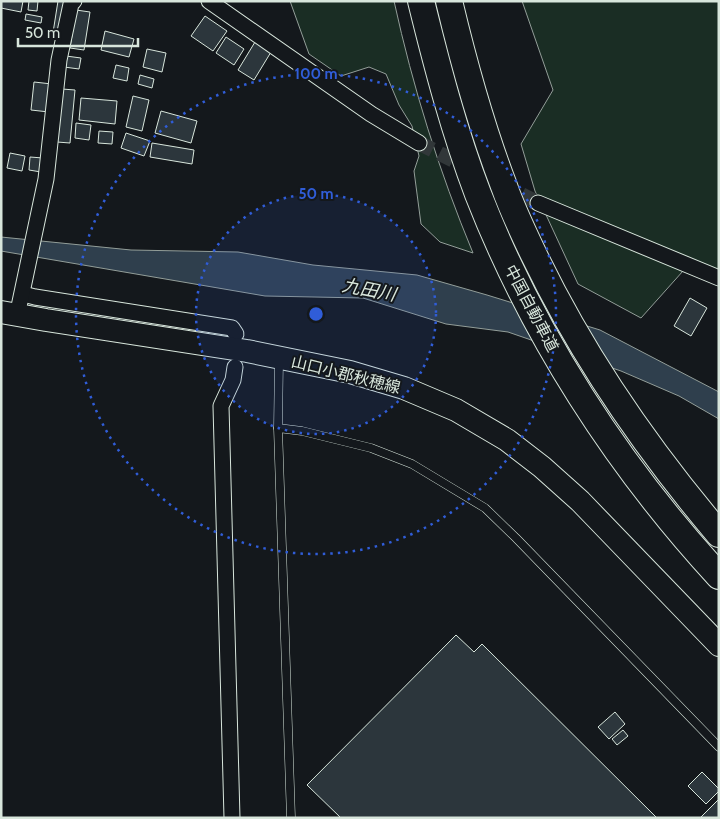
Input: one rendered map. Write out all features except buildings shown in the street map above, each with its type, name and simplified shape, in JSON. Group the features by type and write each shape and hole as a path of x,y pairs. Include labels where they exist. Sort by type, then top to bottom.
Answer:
{"highway":[{"name":"中国自動車道","path":"421,1 454,128 478,194 501,248 531,310 613,446 688,543 719,576"},
{"name":"中国自動車道","path":"449,1 483,125 504,187 528,242 571,326 600,375 625,413 683,492 719,534"}],"main road":[{"name":"山口小郡秋穂線","path":"9,314 247,352 350,372 404,388 456,410 507,440 542,467 580,501 719,645"}],"street":[{"path":"9,314 23,291 46,180 59,60 71,4 74,1"},
{"path":"209,1 371,114 418,143"},
{"path":"538,203 719,278"},
{"path":"23,291 35,297 232,328 236,334"},
{"path":"232,818 220,406 233,380 235,367"}],"lane":[{"path":"280,358 278,428 291,818"},
{"path":"278,428 302,431 371,448 412,464 485,508 719,747"}],"green space":[{"path":"290,1 394,1 428,129 473,253 440,242 421,224 414,171 419,156 412,126 399,105 386,74 369,67 341,76 309,54"},
{"path":"522,1 719,1 719,277 683,271 641,318 578,284 535,191 521,144 553,90"}],"water":[{"name":"九田川","path":"1,237 131,250 238,252 313,265 417,275 600,330 719,392 719,419 679,396 621,371 508,332 446,324 363,298 265,296 1,251"}],"tunnel":[{"path":"419,143 538,203"}]}
